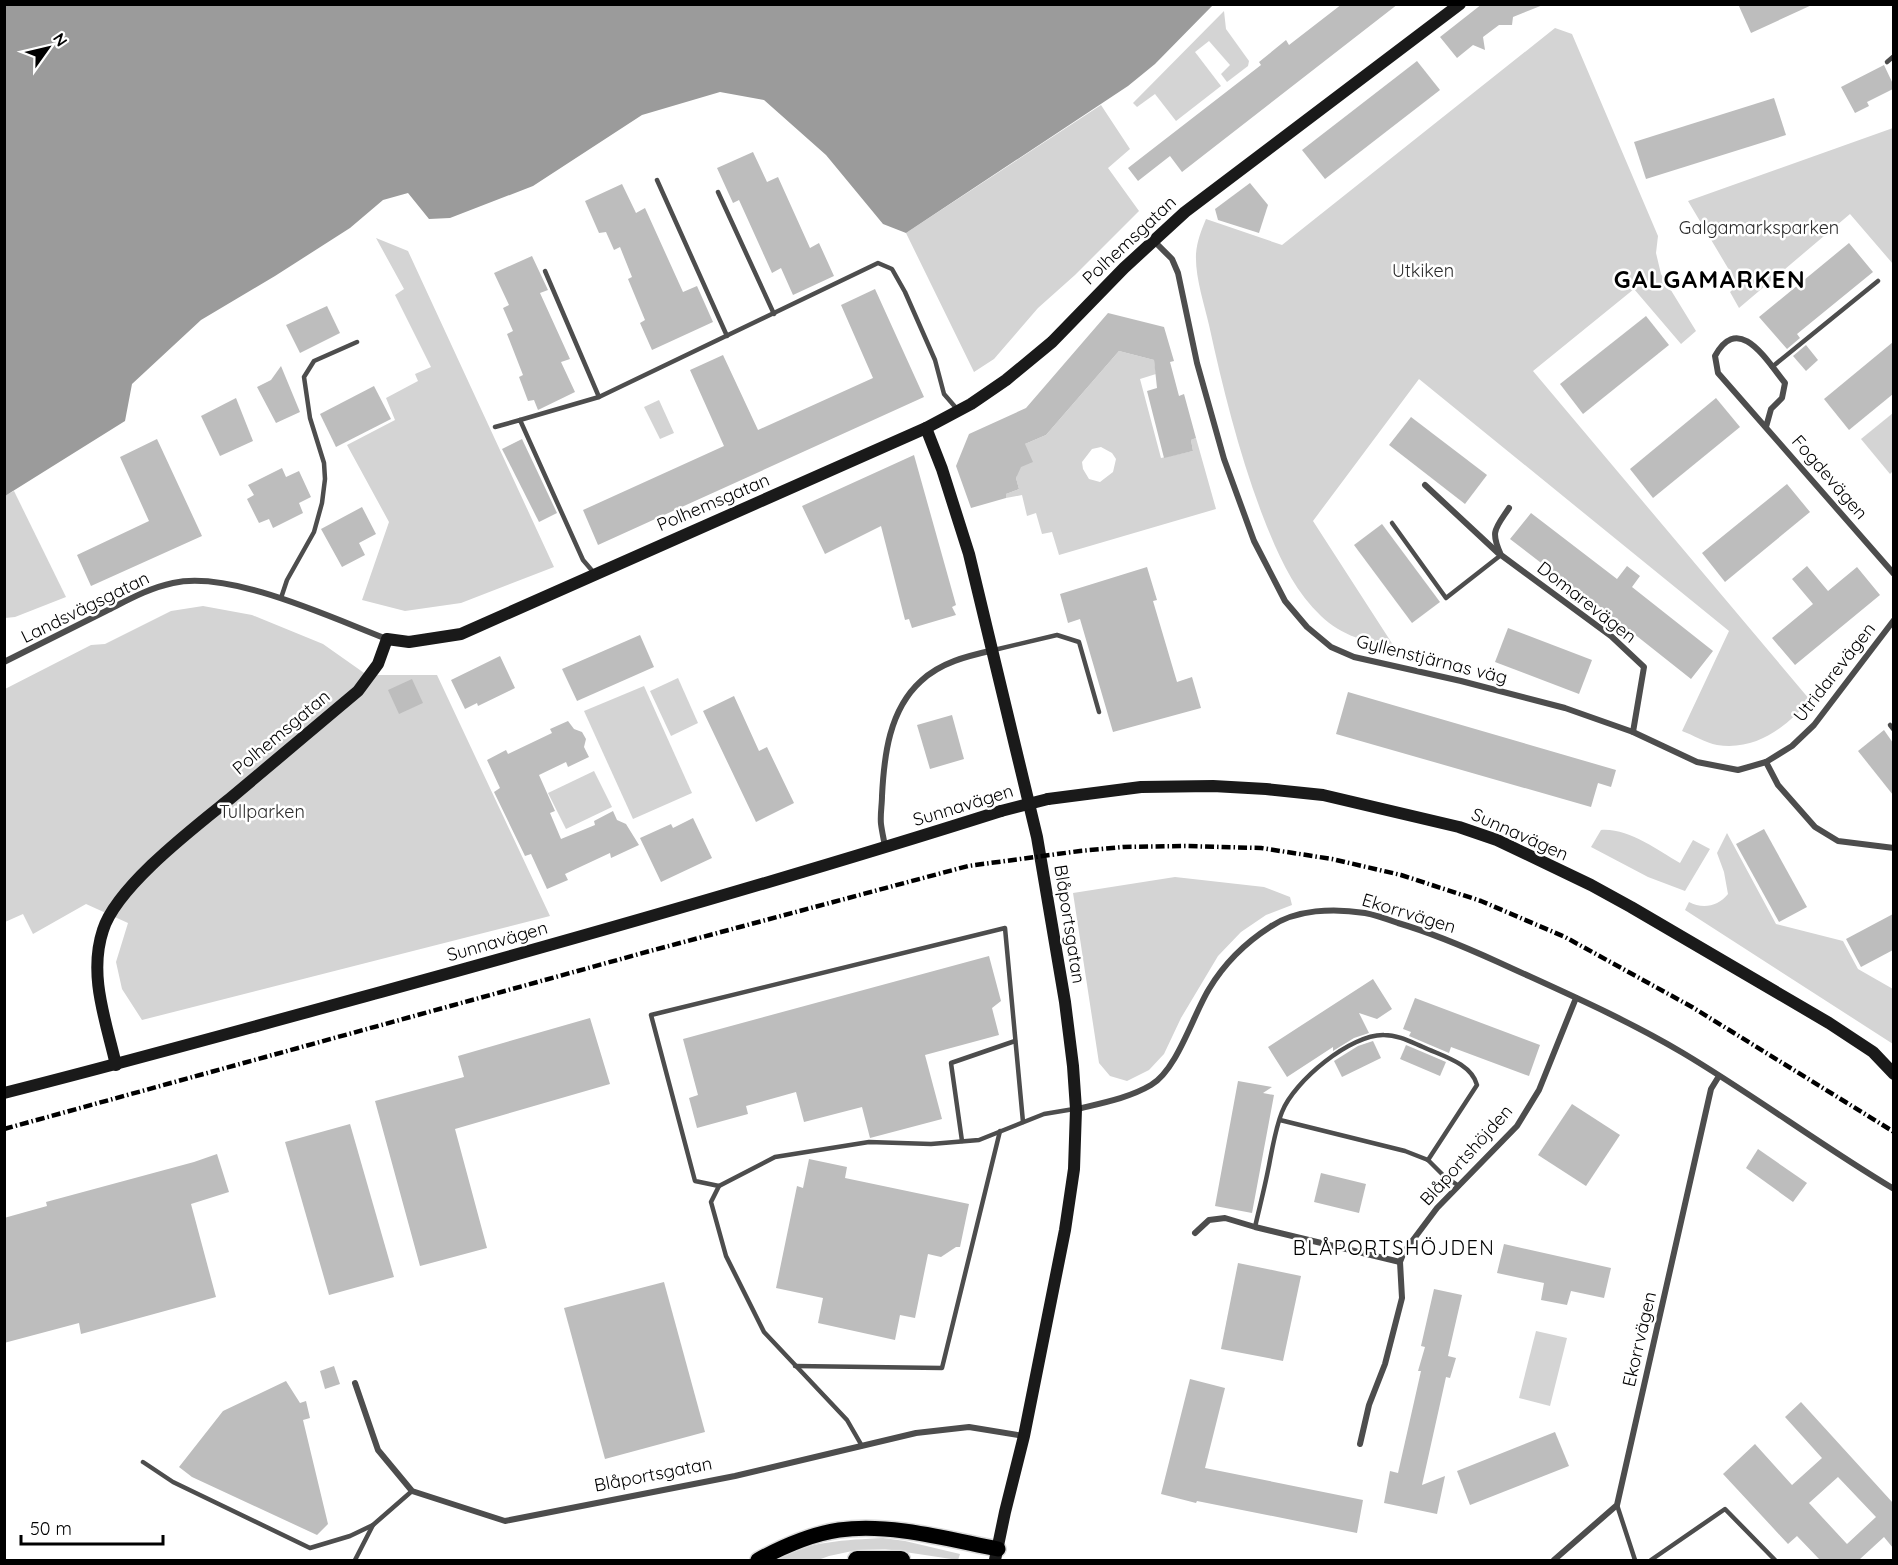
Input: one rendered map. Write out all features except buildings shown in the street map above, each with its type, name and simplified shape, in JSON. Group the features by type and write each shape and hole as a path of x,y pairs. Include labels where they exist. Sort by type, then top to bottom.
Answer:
{"highway":[{"path":"857,1560 901,1560"}],"main road":[{"path":"758,1560 777,1550 810,1538 838,1530 866,1529 901,1531 997,1555"}],"street":[{"name":"Polhemsgatan","path":"116,1065 100,1002 96,972 103,930 116,903 135,882 183,838 358,691 378,664 387,639 409,642 461,634 926,428 959,411 1006,380 1052,342 1153,240 1207,194 1460,4"},
{"name":"Gyllenstjärnas väg","path":"1153,240 1172,259 1178,273 1197,363 1224,459 1254,541 1286,601 1307,627 1331,646 1354,657 1461,681 1565,708 1633,732 1697,762 1738,770 1766,762"},
{"name":"Fogdevägen","path":"1767,427 1772,409 1782,398 1785,383 1747,339 1733,338 1720,346 1714,357 1718,373 1893,574"},
{"name":"Blåportsgatan","path":"926,428 960,523 993,650 1037,837 1052,917 1073,1066 1076,1109 1074,1169 1066,1220 1024,1436 997,1555"},
{"path":"1425,485 1501,555"},
{"path":"1501,555 1494,539 1497,524 1509,508"},
{"name":"Domarevägen","path":"1501,555 1611,636 1644,667 1633,732"},
{"name":"Landsvägsgatan","path":"4,662 146,592 175,582 223,583 281,598 387,639"},
{"name":"Utridarevägen","path":"1766,762 1792,746 1814,725 1893,620"},
{"path":"885,848 880,822 884,772 891,728 905,701 921,681 941,666 993,650"},
{"path":"1766,762 1778,785 1815,827 1838,840 1893,848"},
{"name":"Sunnavägen","path":"4,1093 116,1065 534,950 885,848 1000,811 1048,799 1141,787 1213,786 1323,795 1459,827 1497,840 1631,907 1829,1023 1873,1052 1893,1074"},
{"name":"Ekorrvägen","path":"1076,1109 1108,1102 1152,1085 1164,1074 1186,1038 1208,990 1234,954 1270,927 1284,918 1302,913 1345,911 1367,913 1454,942 1543,981 1629,1023 1719,1076 1893,1189"},
{"name":"Blåportshöjden","path":"1400,1262 1404,1252 1437,1208 1517,1126 1539,1090 1576,998"},
{"name":"Ekorrvägen","path":"1617,1505 1711,1089 1719,1076"},
{"path":"1195,1233 1209,1220 1218,1218 1400,1262 1402,1298 1385,1364 1369,1405 1360,1444"},
{"path":"355,1383 378,1450 412,1491"},
{"name":"Blåportsgatan","path":"412,1491 505,1521 735,1476 916,1433 969,1427 1024,1436"},
{"path":"1554,1560 1617,1505"}],"lane":[{"path":"1887,62 1893,56"},
{"path":"657,180 727,336"},
{"path":"718,192 774,314"},
{"path":"495,427 599,397 878,263 892,269 905,292 935,360 944,394 959,411"},
{"path":"545,272 599,397"},
{"path":"1772,367 1878,281"},
{"path":"281,598 287,580 314,532 322,503 325,479 324,464 310,418 304,377 314,361 357,342"},
{"path":"520,420 583,560 595,574"},
{"path":"1392,523 1446,598 1501,555"},
{"path":"993,650 1057,635 1079,642 1099,712"},
{"path":"1890,725 1893,730"},
{"path":"719,1186 695,1181 651,1015 1005,928 1023,1122"},
{"path":"1255,1227 1281,1112 1293,1092 1309,1074 1352,1044 1374,1036 1393,1036 1469,1069 1476,1079 1477,1085 1428,1160"},
{"path":"962,1141 951,1063 1015,1041"},
{"path":"862,1446 848,1420 764,1332 726,1256 711,1202 719,1186 775,1157 869,1142 931,1144 979,1140 1044,1114 1076,1109"},
{"path":"1280,1120 1405,1151 1428,1160 1444,1176 1459,1186"},
{"path":"795,1366 942,1368 1000,1131"},
{"path":"143,1462 173,1482 310,1548 350,1536 373,1525 412,1491"},
{"path":"1617,1505 1635,1560"},
{"path":"1651,1560 1725,1509 1775,1560"},
{"path":"355,1560 373,1525"}],"green space":[{"path":"1224,11 1226,29 1249,61 1248,66 1227,82 1221,74 1230,65 1209,41 1195,52 1221,86 1176,121 1155,94 1137,107 1133,103"},
{"name":"Utkiken","path":"1555,28 1572,34 1658,236 1656,253 1661,274 1696,331 1681,344 1634,289 1533,371 1810,700 1781,728 1758,741 1731,746 1717,745 1682,731 1729,631 1419,379 1313,521 1395,648 1365,641 1337,629 1321,616 1302,594 1279,555 1267,528 1232,421 1197,272 1197,245 1206,219 1282,245"},
{"path":"1101,105 1130,149 1108,168 1139,211 1075,275 1038,308 994,359 974,372 906,233"},
{"name":"Galgamarksparken","path":"1893,128 1893,264 1850,214 1739,308 1730,292 1738,285 1688,201"},
{"path":"376,238 408,251 554,567 461,603 405,611 362,600 389,522 347,445 395,420 386,398 418,381 415,374 431,367 395,295 404,289"},
{"path":"1119,351 1154,360 1156,374 1140,379 1161,458 1193,451 1191,440 1196,438 1216,509 1059,555 1052,532 1042,534 1036,513 1027,516 1022,495 1006,498 1006,494 1019,489 1016,478 1025,444 1046,435","holes":["1101,447 1112,453 1116,459 1113,472 1100,482 1089,479 1082,462 1092,449"]},
{"path":"659,400 674,433 660,439 644,407"},
{"path":"1893,413 1893,471 1890,474 1861,439"},
{"path":"14,491 66,597 15,617 5,618 4,496"},
{"name":"Tullparken","path":"203,606 252,615 323,644 367,675 437,675 550,916 142,1020 122,989 116,962 128,923 86,904 33,934 23,914 5,922 5,689 91,645 105,644 171,611"},
{"path":"678,678 698,723 671,736 650,691"},
{"path":"644,686 692,793 633,819 584,711"},
{"path":"594,771 612,807 566,829 548,793"},
{"path":"1601,830 1622,832 1632,836 1680,863 1693,840 1710,849 1685,891 1648,877 1591,847"},
{"path":"1727,833 1776,924 1843,941 1858,969 1893,989 1893,1044 1685,910 1689,902 1699,906 1710,906 1720,902 1728,894 1724,872 1717,853"},
{"path":"1175,877 1264,887 1290,897 1292,905 1266,915 1241,932 1218,956 1181,1018 1164,1054 1149,1070 1127,1081 1110,1076 1099,1063 1073,893"},
{"path":"1536,1331 1567,1338 1550,1406 1519,1398"},
{"path":"883,1538 960,1554 958,1560 885,1549 857,1550 818,1560 774,1560 813,1545"}],"shaded area":[{"path":"4,5 1213,5 1155,64 1128,86 906,233 883,224 826,155 764,100 720,92 642,115 533,186 450,218 429,219 408,193 383,200 350,228 201,320 132,384 125,421 5,496"}],"railway":[{"path":"4,1129 968,866 1123,847 1185,846 1261,848 1332,859 1401,875 1481,901 1565,937 1692,1007 1894,1132"}],"district":[{"name":"GALGAMARKEN","path":"1710,279"},
{"name":"BLÅPORTSHÖJDEN","path":"1394,1247"}]}
